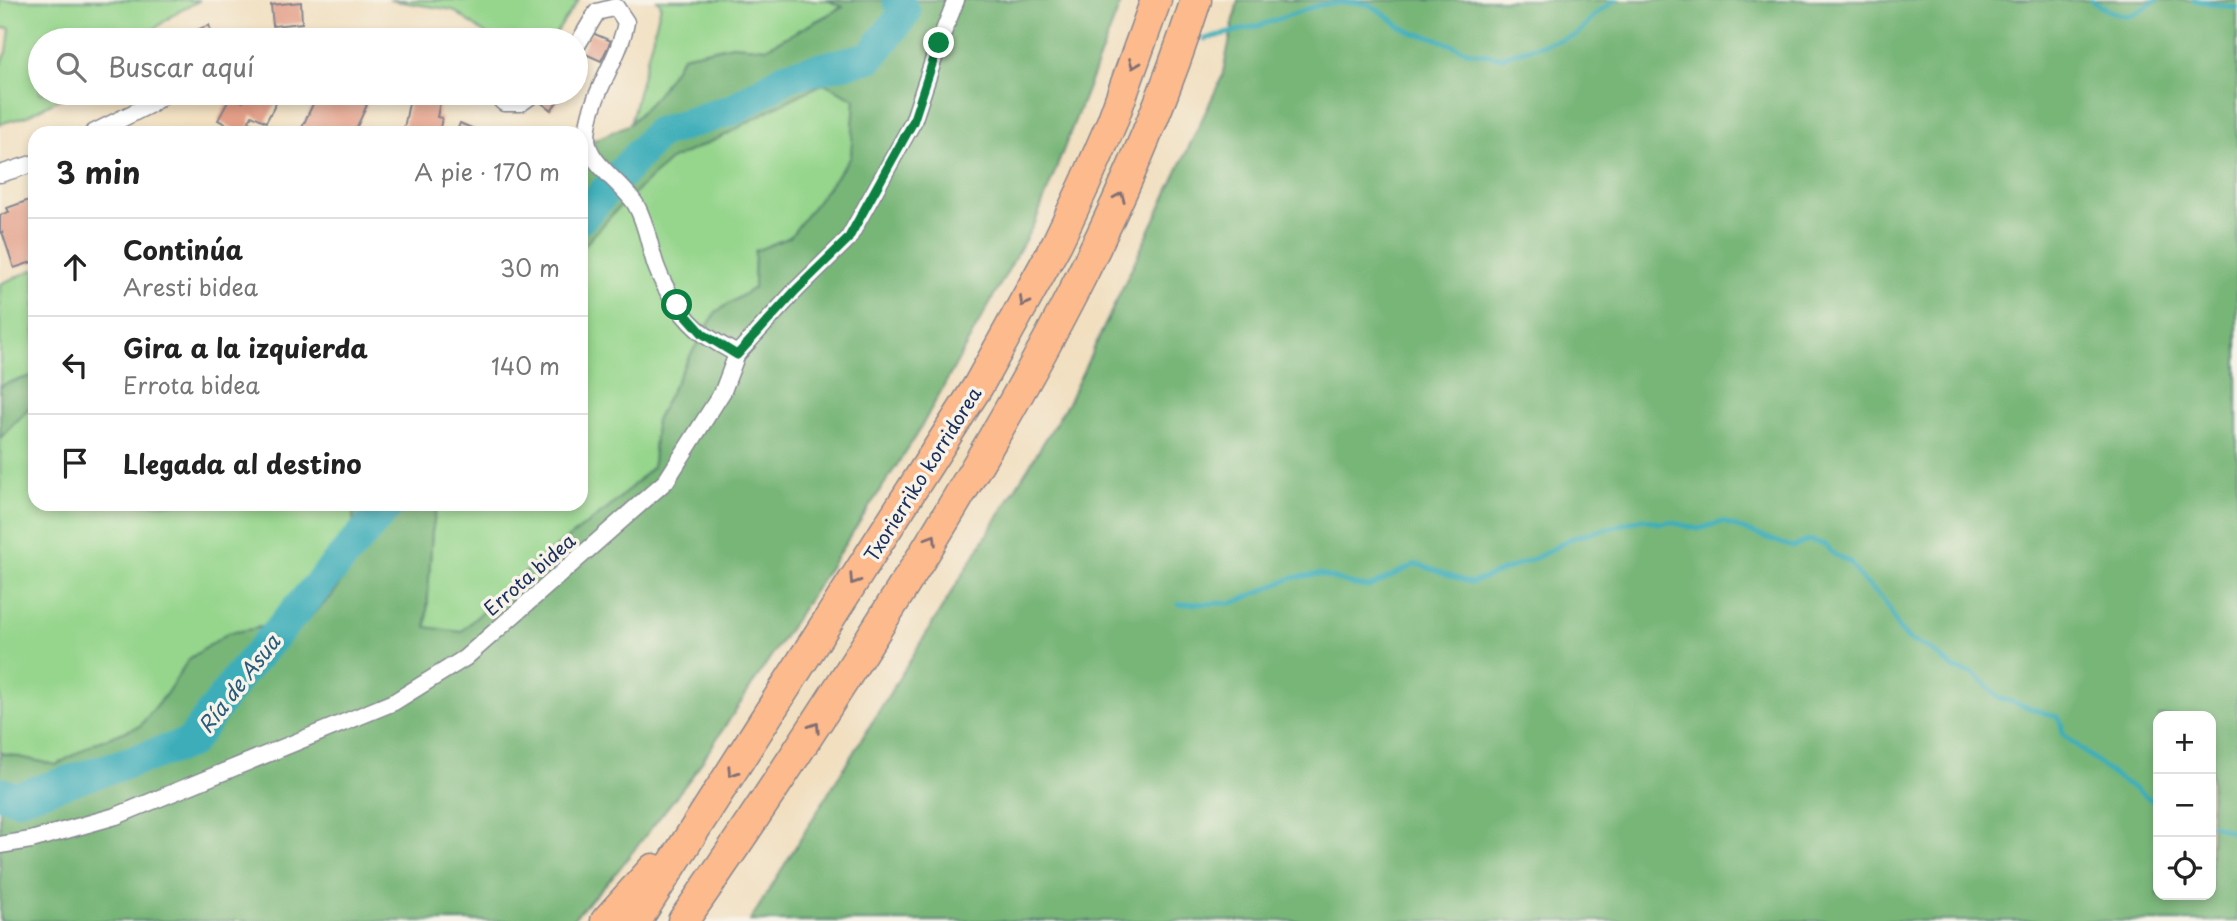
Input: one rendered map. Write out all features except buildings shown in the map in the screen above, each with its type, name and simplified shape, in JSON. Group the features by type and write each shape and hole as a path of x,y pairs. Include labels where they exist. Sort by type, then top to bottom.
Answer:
{"highway":[{"name":"Txorierriko korridorea","path":"636,921 978,386 1057,243 1085,184 1112,122 1156,0"},
{"path":"683,921 751,825 845,681 992,443 1091,259 1147,136 1196,0"},
{"path":"702,921 751,825"},
{"path":"606,921 657,864 690,837"}],"street":[{"name":"Errota bidea","path":"0,845 31,840 116,816 394,702 465,658 666,481 723,391 737,355 796,290 848,239 913,122 956,0"},
{"path":"587,28 597,12 616,7 625,22 623,40 591,111 588,133"},
{"path":"107,126 148,105"},
{"path":"588,142 596,161 636,205 647,230 657,267 677,305 703,334 737,355"},
{"path":"0,174 28,165"}],"green space":[{"path":"0,0 200,0 156,28 28,28 28,105 48,105 27,116 0,124 0,66 7,52 10,28 0,28"},
{"path":"389,0 579,0 559,28 478,28 453,10"},
{"path":"657,0 827,0 844,6 766,48 733,45 683,56 658,94 630,124 661,5"},
{"path":"827,0 1122,0 1036,220 916,436 693,775 615,874 571,921 0,921 0,753 56,765 95,743 140,726 167,693 189,659 228,633 307,620 331,597 354,563 353,511 436,511 426,627 461,632 516,580 610,507 653,467 656,420 716,312 754,288 755,251 790,237 851,157 855,99 824,83 725,135 670,160 619,207 588,241 588,143 630,124 658,94 683,56 733,45 766,48 843,7"},
{"path":"1238,0 2237,0 2237,921 750,921 1069,401 1222,77"},
{"path":"824,83 855,99 851,157 790,237 755,252 754,288 716,312 656,420 653,467 610,507 516,580 461,632 426,628 436,511 588,511 588,241 619,207 670,160 725,135"},
{"path":"28,272 28,377 0,388 0,284"},
{"path":"28,377 28,409 0,438 0,388"},
{"path":"28,409 28,511 353,511 354,563 331,597 307,620 258,627 189,659 167,693 140,726 95,743 56,765 0,753 0,438"}],"waterway":[{"name":"Ría de Asua","path":"588,210 658,133 734,109 788,76 870,57 905,13 898,0"},
{"path":"1205,39 1261,25 1319,5 1355,2 1370,5 1413,33 1432,37 1470,52 1500,57 1576,35 1596,14 1616,0"},
{"path":"2091,0 2103,8 2126,15 2136,13 2157,0"},
{"path":"2194,0 2237,8"},
{"name":"Ría de Asua","path":"0,793 16,798 190,743 238,677 383,511"},
{"path":"1179,604 1233,603 1292,578 1319,574 1369,587 1416,564 1471,583 1538,557 1572,538 1643,519 1698,529 1723,522 1789,546 1794,547 1809,540 1826,545 1833,554 1850,562 1861,579 1882,598 1898,628 1909,640 1928,648 1955,669 1974,674 2000,698 2057,717 2063,734 2113,775 2153,801"},
{"path":"2216,826 2237,834"}],"route":[{"path":"677,305 703,334 737,355 796,290 848,239 913,122 939,43"}]}
